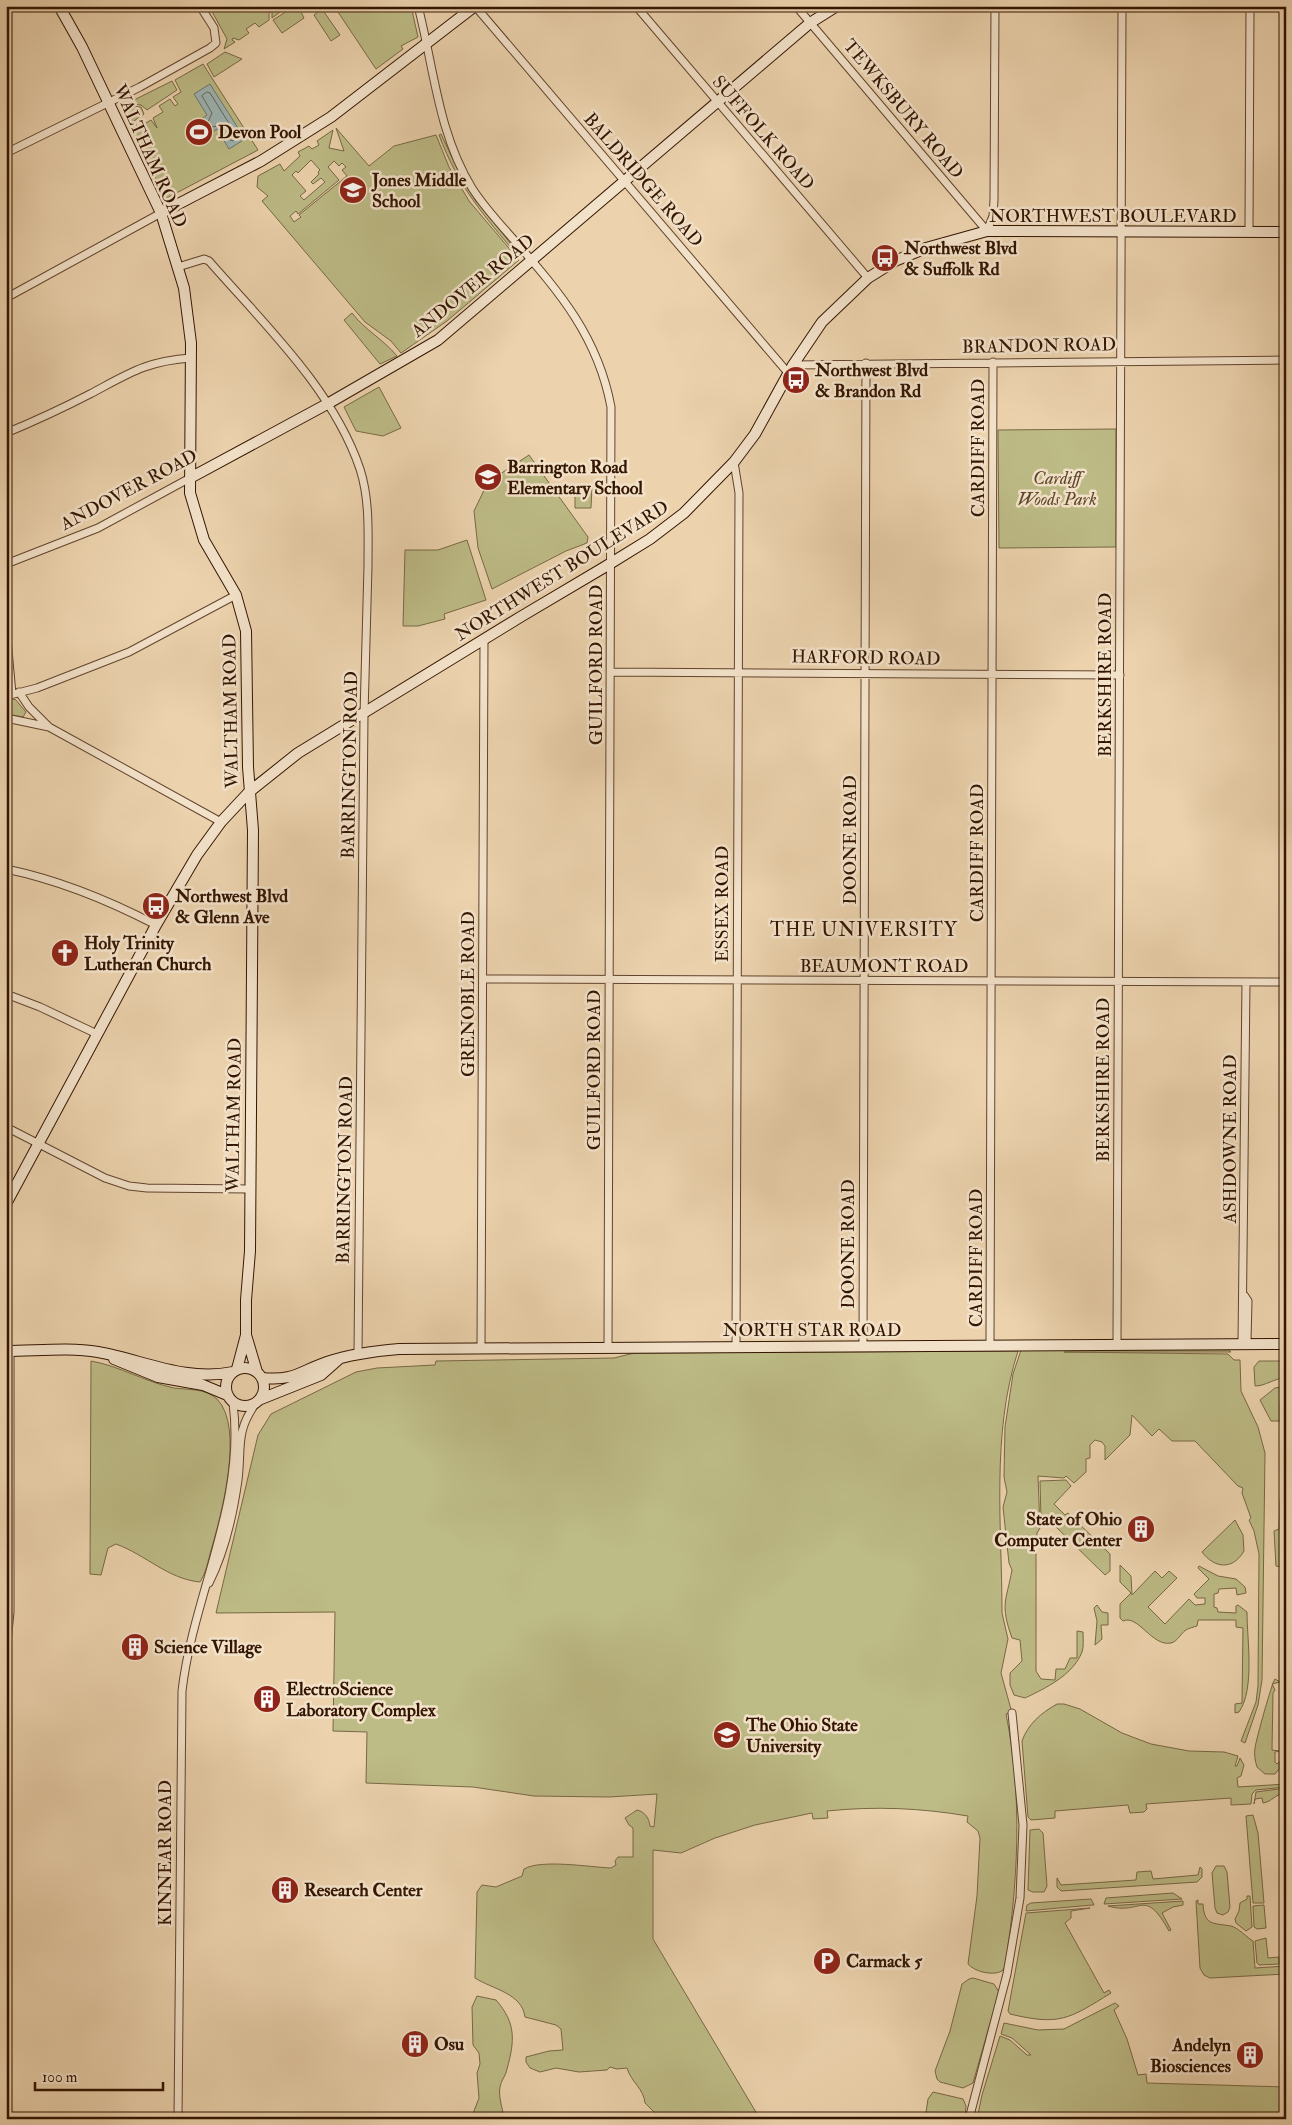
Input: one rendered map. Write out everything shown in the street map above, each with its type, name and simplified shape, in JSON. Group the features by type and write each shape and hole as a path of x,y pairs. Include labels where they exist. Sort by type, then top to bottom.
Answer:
{"street":[{"name":"WALTHAM ROAD","path":"59,6 76,34 161,213 178,267 189,319 191,496 198,525 204,540 236,595 242,613 248,648 249,792 253,830 249,1189 246,1335 235,1370"},
{"path":"6,153 140,87 216,43 217,36 214,28 200,6"},
{"name":"GUILFORD ROAD","path":"418,6 443,124 460,168 484,206 572,309 587,335 607,385 612,431 608,1347"},
{"path":"6,298 161,213 261,161 331,116 475,6"},
{"name":"BALDRIDGE ROAD","path":"475,6 624,181 791,369"},
{"name":"SUFFOLK ROAD","path":"636,6 868,278"},
{"name":"TEWKSBURY ROAD","path":"796,6 987,231"},
{"name":"ANDOVER ROAD","path":"6,564 54,547 99,527 329,403 438,340 810,22 837,6"},
{"path":"987,231 993,216 994,200 995,6"},
{"name":"BERKSHIRE ROAD","path":"1117,1344 1122,6"},
{"path":"1249,231 1250,6"},
{"name":"NORTHWEST BOULEVARD","path":"6,1204 156,925 197,854 220,822 249,792 298,754 650,539 684,514 734,462 771,408 791,369 822,322 868,278 895,261 926,248 987,231 1286,232"},
{"name":"BARRINGTON ROAD","path":"178,267 204,259 209,261 329,403 356,457 365,491 368,547 364,713 358,1353"},
{"path":"6,433 84,397 132,370 158,362 190,358"},
{"name":"BRANDON ROAD","path":"791,369 866,363 1286,360"},
{"name":"CARDIFF ROAD","path":"990,1344 994,362"},
{"name":"DOONE ROAD","path":"862,1346 866,363"},
{"name":"ESSEX ROAD","path":"734,462 739,493 736,1346"},
{"path":"12,694 129,652 236,595"},
{"path":"6,628 12,694 29,707 49,727 220,822"},
{"name":"GRENOBLE ROAD","path":"481,1348 484,640"},
{"name":"HARFORD ROAD","path":"612,672 1120,675"},
{"path":"6,718 49,727"},
{"path":"6,869 44,877 76,889 156,925"},
{"name":"BEAUMONT ROAD","path":"483,979 1286,982"},
{"name":"ASHDOWNE ROAD","path":"1245,1344 1248,1301 1244,1295 1246,982"},
{"path":"6,994 40,1007 97,1034"},
{"path":"6,1126 104,1178 128,1186 147,1188 249,1189"},
{"name":"WALTHAM ROAD","path":"246,1335 259,1375"},
{"name":"NORTH STAR ROAD","path":"259,1375 287,1379 358,1353 399,1350 990,1344 1286,1344"},
{"path":"6,1652 10,1612 8,1351 76,1351 104,1354 132,1359 174,1372 207,1375 248,1368 259,1375 264,1388 259,1401 245,1407 204,1385 158,1377 130,1367 104,1354"},
{"name":"NORTH STAR ROAD","path":"259,1401 321,1375 340,1359"},
{"path":"230,1399 226,1382 235,1370"},
{"name":"KINNEAR ROAD","path":"178,2119 182,1691 186,1658 206,1590 231,1476 234,1435 230,1399"},
{"name":"KINNEAR ROAD","path":"206,1590 225,1544 233,1510 243,1423 259,1401"},
{"path":"969,2119 1007,1974 1020,1898 1023,1825 1012,1713"}],"green space":[{"path":"209,6 270,6 273,9 284,9 272,18 272,11 269,13 269,20 259,27 255,23 246,29 249,33 239,40 233,38 232,40 235,42 224,49 227,39"},
{"path":"298,6 304,18 282,33 273,20"},
{"path":"334,6 411,6 418,37 401,46 403,49 376,69"},
{"path":"322,9 340,35 331,41 314,15"},
{"path":"225,52 242,59 214,77 207,64"},
{"name":"Devon Pool","path":"203,64 258,150 165,199 123,109 126,106 141,107 144,114 134,121 138,128 151,120 157,128 153,118 163,112 159,106 170,99 175,106 178,104 173,97 181,92 175,80"},
{"path":"172,81 177,90 147,110 141,105 126,104"},
{"path":"336,128 369,166 394,146 436,135 449,167 469,201 519,260 447,321 401,353 391,341 365,322 262,201 268,196 257,187 258,176 280,164 284,171 300,156 298,152 309,146 312,149 319,145 317,141 333,130 329,148 344,151","holes":["311,160 320,170 319,174 311,182 313,184 321,178 325,182 304,200 300,196 306,191 292,175 296,171 298,173","334,161 339,166 342,163 346,167 342,170 347,176 299,215 301,217 294,222 290,216 296,211 298,214 339,180 328,167"]},
{"path":"441,134 462,179 475,200 520,255 518,256 472,199 454,170 439,135"},
{"path":"352,313 397,356 380,364 344,320"},
{"path":"379,387 401,428 383,436 356,431 344,407"},
{"name":"Cardiff Woods Park","path":"1116,429 1116,547 999,548 998,430"},
{"path":"529,455 588,537 587,543 566,551 492,589 478,548 474,511 488,482"},
{"path":"575,486 592,486 591,508 575,508"},
{"path":"467,540 486,600 444,614 445,619 418,626 403,626 405,550 438,550"},
{"path":"15,699 26,712 23,717 6,714 6,701"},
{"path":"1021,1350 1229,1350 1231,1352 1064,1352 1228,1354 1234,1360 1240,1360 1241,1391 1258,1427 1265,1453 1262,1680 1258,1705 1245,1743 1241,1741 1256,1702 1258,1686 1259,1554 1254,1531 1249,1520 1251,1518 1242,1493 1243,1488 1238,1486 1195,1441 1172,1441 1159,1429 1152,1436 1132,1415 1130,1435 1105,1460 1105,1446 1102,1442 1095,1440 1090,1445 1090,1458 1086,1459 1086,1472 1074,1483 1066,1476 1064,1478 1038,1476 1040,1528 1037,1533 1036,1548 1036,1671 1041,1679 1055,1680 1056,1669 1065,1669 1070,1658 1077,1658 1077,1631 1083,1632 1083,1648 1078,1660 1058,1680 1025,1698 1014,1695 1010,1685 1010,1673 1022,1661 1020,1640 1012,1638 1005,1610 1012,1570 1009,1563 1003,1507 1007,1492 1004,1477 1005,1427 1013,1374"},
{"path":"1018,1351 1004,1415 1000,1481 1002,1613 1008,1639 1001,1673 1012,1713 1006,1714 1015,1777 1017,1809 1016,1872 1005,1967 1002,1971 989,1973 979,1971 968,1964 977,1896 980,1838 978,1831 967,1822 968,1816 933,1811 880,1808 827,1811 828,1818 813,1819 812,1813 755,1825 715,1838 681,1853 653,1850 653,1939 760,2119 656,2119 655,2113 645,2103 627,2068 617,2069 610,2067 607,2070 579,2072 556,2068 540,2072 530,2068 526,2062 526,2057 549,2051 563,2050 561,2029 556,2025 525,2017 523,2009 512,1997 475,1978 477,1892 482,1885 496,1887 522,1876 524,1869 532,1866 553,1864 611,1868 616,1865 615,1861 618,1857 633,1857 633,1828 625,1818 637,1810 648,1818 650,1826 654,1827 657,1794 609,1797 534,1796 473,1787 366,1783 367,1732 333,1731 335,1612 216,1613 258,1435 271,1414 356,1372 377,1368 435,1365 436,1361 614,1358 634,1353"},
{"path":"91,1361 112,1366 163,1385 207,1393 217,1399 225,1412 229,1430 230,1450 225,1495 205,1571 200,1582 188,1580 167,1572 116,1544 108,1548 101,1575 90,1574"},
{"path":"1259,1361 1286,1361 1286,1378 1255,1386 1254,1367"},
{"path":"1286,1386 1286,1401 1280,1402 1280,1421 1271,1421 1260,1400 1275,1388"},
{"path":"1066,1480 1071,1486 1054,1504 1065,1515 1068,1513 1110,1554 1110,1571 1105,1575 1054,1525 1046,1526 1041,1520 1040,1481"},
{"path":"1280,1500 1281,1552 1286,1553 1286,1563 1283,1564 1286,1568 1276,1566 1274,1531 1279,1529"},
{"path":"1235,1520 1243,1535 1244,1551 1235,1562 1224,1565 1212,1562 1202,1552"},
{"path":"1120,1565 1131,1576 1132,1595 1155,1571 1162,1578 1169,1571 1177,1578 1148,1607 1165,1624 1189,1599 1195,1605 1205,1604 1205,1598 1197,1598 1194,1594 1209,1579 1198,1568 1199,1566 1218,1576 1236,1579 1245,1587 1246,1593 1237,1595 1236,1588 1219,1589 1218,1593 1214,1594 1214,1607 1217,1608 1218,1612 1236,1613 1236,1606 1238,1605 1247,1612 1249,1678 1244,1702 1239,1712 1235,1713 1235,1704 1242,1703 1243,1628 1236,1627 1236,1620 1198,1620 1197,1626 1186,1630 1171,1643 1164,1643 1158,1640 1134,1622 1129,1620 1123,1621 1120,1618 1120,1604 1131,1593 1120,1582"},
{"path":"1097,1605 1102,1612 1108,1613 1108,1625 1101,1625 1102,1639 1095,1645 1097,1621 1094,1608"},
{"path":"1272,1685 1275,1690 1273,1693 1272,1750 1279,1751 1275,1752 1275,1762 1277,1764 1280,1761 1280,1768 1275,1774 1265,1774 1257,1767 1255,1750"},
{"path":"1057,1704 1080,1709 1122,1733 1151,1744 1189,1751 1224,1752 1238,1756 1235,1766 1237,1766 1240,1758 1244,1765 1241,1776 1237,1778 1238,1787 1286,1784 1286,1787 1256,1790 1252,1794 1251,1804 1231,1805 1231,1798 1146,1804 1147,1809 1144,1812 1130,1813 1128,1805 1055,1811 1055,1818 1031,1820 1028,1817 1022,1741 1028,1729 1036,1720"},
{"path":"1286,1788 1286,1793 1279,1794 1263,1803 1262,1798 1255,1799 1254,1804 1256,1792"},
{"path":"1253,1815 1258,1833 1264,1903 1253,1903 1246,1816"},
{"path":"1039,1829 1043,1833 1047,1886 1044,1892 1033,1892 1028,1890 1030,1830"},
{"path":"1216,1866 1224,1866 1227,1872 1230,1907 1228,1912 1223,1915 1217,1913 1215,1908 1212,1873"},
{"path":"1200,1867 1202,1869 1202,1877 1197,1882 1061,1891 1057,1887 1057,1878 1061,1885 1136,1880 1137,1872 1151,1871 1153,1879 1198,1875"},
{"path":"1173,1893 1182,1899 1104,1904 1106,1898"},
{"path":"1247,1896 1250,1896 1252,1927 1246,1931 1236,1923 1235,1919 1240,1903 1247,1899"},
{"path":"1091,1899 1094,1905 1026,1911 1027,1905 1031,1903"},
{"path":"1198,1900 1198,1904 1203,1904 1205,1916 1208,1920 1215,1924 1234,1927 1253,1941 1255,1968 1286,1966 1286,1974 1210,1978 1204,1975 1200,1968 1196,1901"},
{"path":"1183,1901 1183,1905 1173,1907 1162,1913 1171,1930 1169,1931 1161,1917 1148,1906 1119,1908 1108,1906"},
{"path":"1264,1905 1266,1928 1257,1929 1254,1927 1253,1906"},
{"path":"1090,1908 1071,1911 1071,1918 1065,1923 1104,1993 1109,1990 1111,1993 1085,2009 1064,2018 1027,2018 1010,2014 1008,2011 1026,1913"},
{"path":"1266,1938 1268,1958 1279,1957 1279,1964 1259,1965 1257,1963 1255,1941"},
{"path":"973,1978 994,1984 999,1992 973,2083 963,2088 940,2082 935,2071 950,2031 962,1984"},
{"path":"477,1996 496,2000 507,2016 512,2032 511,2049 500,2091 504,2119 474,2119 474,2111 479,2098 477,2073 480,2064 479,2053 473,2045 472,2007"},
{"path":"1115,2003 1119,2006 1114,2010 1127,2039 1138,2075 1146,2074 1147,2083 1286,2087 1286,2119 977,2119 982,2095 1000,2036 1010,2040 1027,2055 1031,2055 1012,2038 1001,2034 1004,2023 1038,2030 1064,2029"},
{"path":"933,2092 963,2099 966,2106 965,2119 925,2119 928,2099"}],"water":[{"path":"210,84 245,139 229,149 217,129 208,135 199,121 207,115 194,94"}],"place":[{"name":"Devon Pool","path":"199,132"},
{"name":"Jones Middle School","path":"353,190"},
{"name":"Northwest Blvd & Suffolk Rd","path":"885,258"},
{"name":"Northwest Blvd & Brandon Rd","path":"796,380"},
{"name":"Barrington Road Elementary School","path":"488,477"},
{"name":"Northwest Blvd & Glenn Ave","path":"156,906"},
{"name":"Holy Trinity Lutheran Church","path":"65,953"},
{"name":"State of Ohio Computer Center","path":"1141,1529"},
{"name":"Science Village","path":"135,1647"},
{"name":"ElectroScience Laboratory Complex","path":"267,1699"},
{"name":"The Ohio State University","path":"727,1735"},
{"name":"Research Center","path":"285,1890"},
{"name":"Carmack 5","path":"827,1961"},
{"name":"Osu","path":"415,2044"},
{"name":"Andelyn Biosciences","path":"1250,2055"}],"district":[{"name":"THE UNIVERSITY","path":"864,930"}]}
